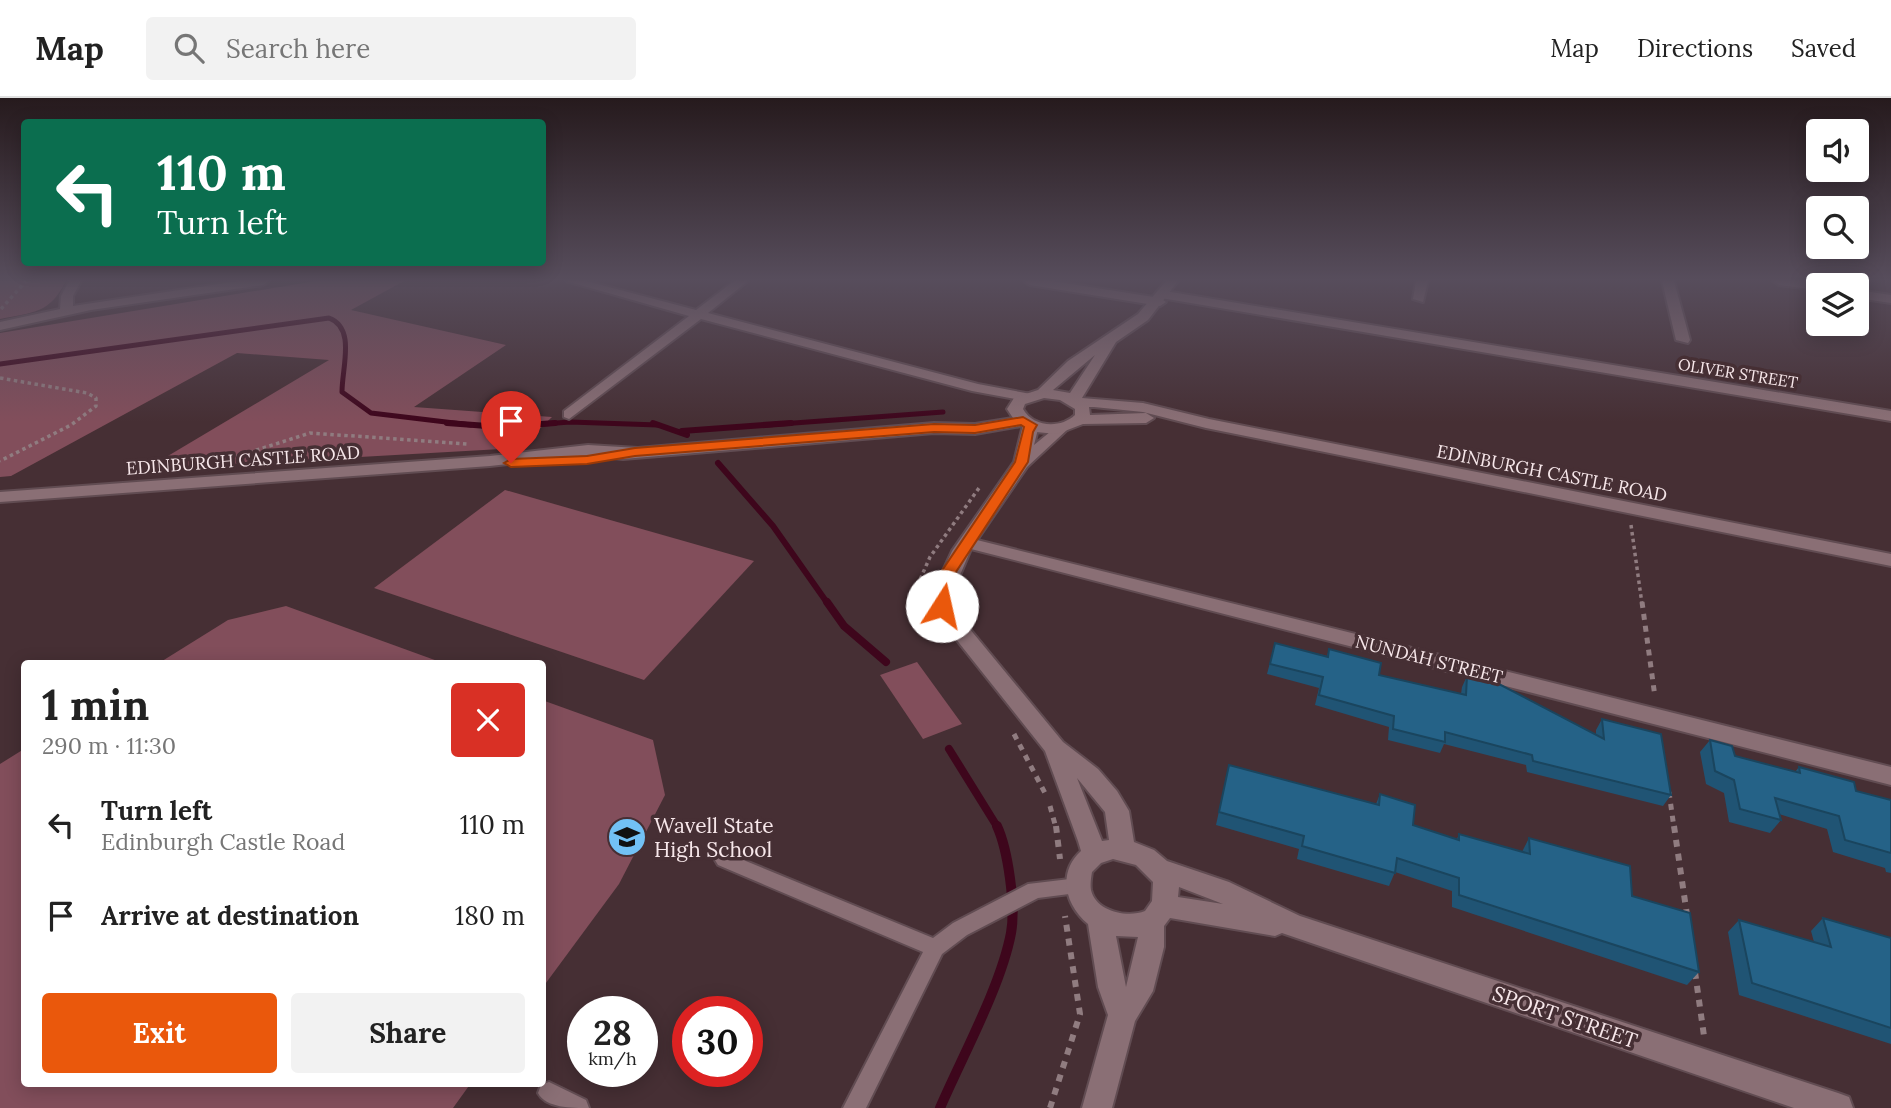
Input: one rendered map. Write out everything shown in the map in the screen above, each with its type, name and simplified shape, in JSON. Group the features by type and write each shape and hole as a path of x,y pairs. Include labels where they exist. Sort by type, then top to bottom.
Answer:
{"street":[{"path":"569,414 680,328"},
{"path":"751,328 976,388 1022,413 1061,428"},
{"path":"1022,413 1085,355 1111,342 1127,328"},
{"name":"OLIVER STREET","path":"1348,328 1891,416"},
{"path":"1680,328 1683,340"},
{"path":"1111,342 1076,401 1084,411 1080,420 1061,428 1054,439 1022,462 941,586 942,606 1055,748 1090,775 1109,798 1117,811 1123,849"},
{"name":"EDINBURGH CASTLE ROAD","path":"1043,393 1076,401 1103,401 1169,411 1206,423"},
{"path":"1022,413 1027,432 1022,462"},
{"name":"EDINBURGH CASTLE ROAD","path":"0,497 489,461 546,463 635,452 934,428 975,429 1022,413"},
{"name":"EDINBURGH CASTLE ROAD","path":"1080,420 1148,418 1206,423 1891,561"},
{"name":"NUNDAH STREET","path":"967,543 1891,776"},
{"path":"1055,748 1066,783 1083,813 1094,855"},
{"path":"1097,1108 1122,1015 1139,991 1167,881 1161,870 1150,860 1123,849 1094,855 1084,863 1069,887 1100,918 1126,926 1158,913"},
{"name":"SPORT STREET","path":"1161,870 1220,890 1293,926 1838,1108"},
{"name":"SPORT STREET","path":"1158,913 1184,911 1293,926"},
{"path":"1100,918 1112,987 1122,1015"}],"lane":[{"path":"724,860 935,948"},
{"path":"854,1108 935,948 960,929 1035,890 1069,887"},
{"path":"549,1093 578,1108"}],"path":[{"path":"0,378 87,393 96,398 96,406 71,425 0,461"},
{"path":"212,465 310,433 473,444"},
{"path":"933,629 911,600 930,557 985,480"},
{"path":"1631,523 1658,717"},
{"path":"1008,722 1049,801 1069,887 1080,1014 1050,1108"},
{"path":"1668,784 1687,918"},
{"path":"1693,958 1708,1065"}],"shaded area":[{"path":"30,328 431,328 506,345 414,407 552,417 520,448 146,469 329,360 237,353 11,476 0,477 0,333"},
{"path":"505,490 754,561 644,680 374,588"},
{"path":"286,606 435,660 164,660 228,620"},
{"path":"917,662 962,724 923,739 880,675"},
{"path":"546,701 653,740 665,795 619,884 546,983"},
{"path":"21,751 21,1087 468,1087 453,1108 0,1108 0,764"}],"building":[{"path":"1275,643 1328,657 1329,649 1381,663 1379,675 1466,695 1467,676 1497,683 1604,739 1602,719 1661,734 1671,795 1533,761 1532,755 1445,732 1445,742 1393,729 1394,716 1319,695 1323,677 1270,664"},
{"path":"1710,740 1732,746 1735,756 1800,773 1799,767 1854,782 1856,791 1891,800 1891,853 1845,840 1839,816 1775,798 1781,820 1740,809 1734,780 1715,771"},
{"path":"1229,765 1379,805 1380,794 1415,805 1413,825 1459,840 1459,834 1530,854 1529,838 1630,866 1632,896 1690,913 1699,972 1459,895 1459,878 1397,858 1395,873 1302,846 1304,836 1219,812"},
{"path":"1823,918 1891,938 1891,1028 1752,983 1739,920 1831,947"}],"waterway":[{"path":"0,364 257,328"},
{"path":"341,328 346,349 342,392 371,413 466,424"},
{"path":"767,425 943,412"},
{"path":"531,425 570,422 658,425"},
{"path":"447,423 466,424"},
{"path":"466,424 501,427 555,423"},
{"path":"653,423 687,435"},
{"path":"682,431 791,423"},
{"path":"466,424 471,425"},
{"path":"718,463 773,526 828,604"},
{"path":"827,602 844,626 886,662"},
{"path":"949,749 997,827"},
{"path":"940,1108 999,976 1011,933 1010,878 997,827"}],"place":[{"name":"Wavell State High School","path":"627,837"}],"route":[{"path":"511,463 587,460 635,452 934,428 975,429 1006,426 1023,421 1031,425 1027,432 1022,462 947,575 941,586 942,606"}]}
